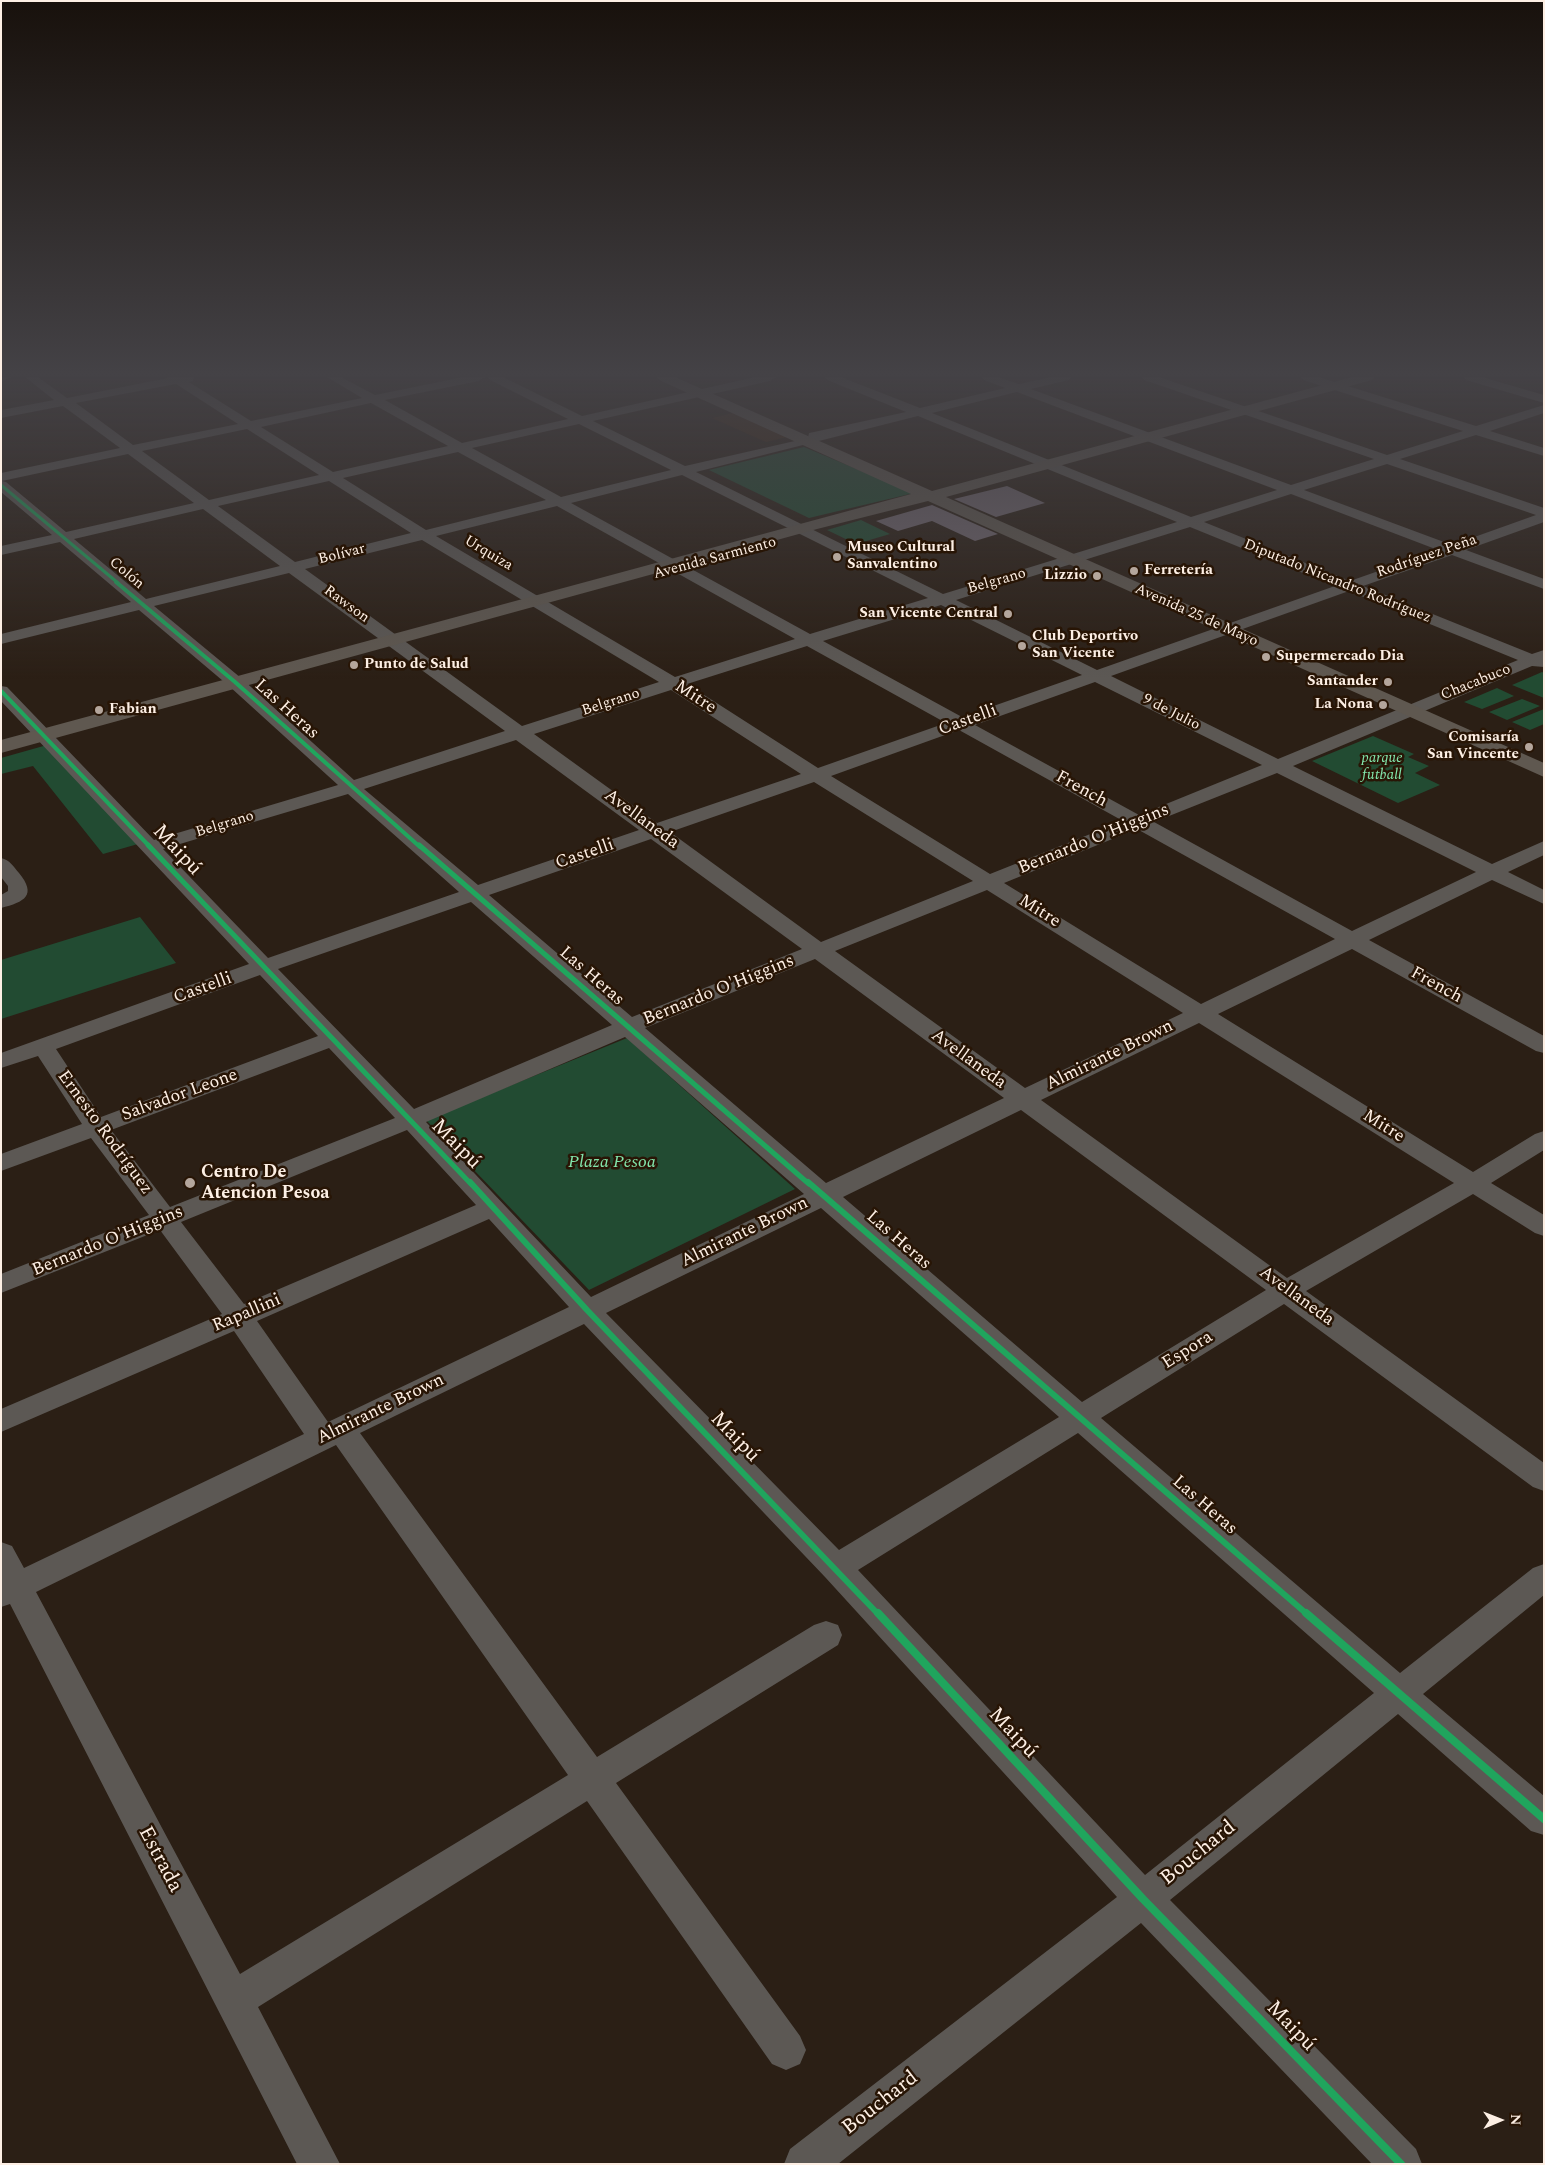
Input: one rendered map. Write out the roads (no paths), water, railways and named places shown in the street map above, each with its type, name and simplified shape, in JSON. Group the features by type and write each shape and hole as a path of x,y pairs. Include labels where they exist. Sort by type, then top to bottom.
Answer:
{"main road":[{"name":"Avenida 25 de Mayo","path":"900,478 1414,708 1544,760"},
{"name":"Avenida Sarmiento","path":"1,755 47,739 809,529 926,501 936,495 998,478"},
{"name":"Avenida 25 de Mayo","path":"1414,708 1544,771"},
{"name":"Avenida Sarmiento","path":"1,747 47,739"}],"street":[{"name":"Rawson","path":"169,478 397,642"},
{"path":"1,551 321,478"},
{"name":"Urquiza","path":"333,478 538,603"},
{"name":"French","path":"517,478 963,723 1544,1046"},
{"name":"Bolívar","path":"1,639 649,478"},
{"name":"9 de Julio","path":"709,478 1497,869 1544,887"},
{"name":"Diputado Nicandro Rodríguez","path":"1078,478 1346,586 1540,660"},
{"path":"1257,478 1544,584"},
{"name":"Belgrano","path":"150,847 351,787 811,639 1078,558 1331,478"},
{"path":"1444,478 1544,513"},
{"name":"Colón","path":"1,485 239,686"},
{"name":"Rodríguez Peña","path":"1232,628 1544,517"},
{"name":"Mitre","path":"538,603 673,683 816,776 990,881 1544,1227"},
{"name":"Castelli","path":"1,1061 262,967 816,776 1232,628"},
{"name":"Avellaneda","path":"397,642 519,733 656,830 818,952 1544,1478"},
{"name":"Chacabuco","path":"1414,708 1540,660"},
{"name":"Las Heras","path":"239,686 474,894 1544,1819"},
{"name":"Maipú","path":"1,691 587,1310 836,1568 1143,1899 1401,2164"},
{"name":"Bernardo O'Higgins","path":"1,1284 408,1121 628,1027 1283,764 1414,708"},
{"name":"Almirante Brown","path":"9,1590 1544,847"},
{"path":"1,864 18,885 18,892 14,897 1,902"},
{"name":"9 de Julio","path":"1497,869 1544,898"},
{"name":"Salvador Leone","path":"1,1163 332,1040"},
{"name":"Ernesto Rodríguez","path":"43,1046 96,1127 239,1317 332,1433 592,1779 786,2050"},
{"name":"Espora","path":"836,1568 1287,1290 1473,1183 1544,1139"},
{"name":"Rapallini","path":"1,1421 492,1208"},
{"name":"Estrada","path":"1,1555 9,1590 319,2164"},
{"name":"Bouchard","path":"805,2164 1143,1899 1544,1577"},
{"path":"232,2000 826,1634"}],"place":[{"name":"Museo Cultural Sanvalentino","path":"837,557"},
{"name":"Ferretería","path":"1134,571"},
{"name":"Lizzio","path":"1097,576"},
{"name":"San Vicente Central","path":"1008,614"},
{"name":"Club Deportivo San Vicente","path":"1022,646"},
{"name":"Supermercado Dia","path":"1266,657"},
{"name":"Punto de Salud","path":"354,665"},
{"name":"Santander","path":"1388,682"},
{"name":"La Nona","path":"1383,705"},
{"name":"Fabian","path":"99,710"},
{"name":"Comisaría San Vincente","path":"1529,747"},
{"name":"Centro De Atencion Pesoa","path":"190,1183"}],"park label":[{"name":"parque futball","path":"1382,768"},
{"name":"Plaza Pesoa","path":"612,1163"}]}
